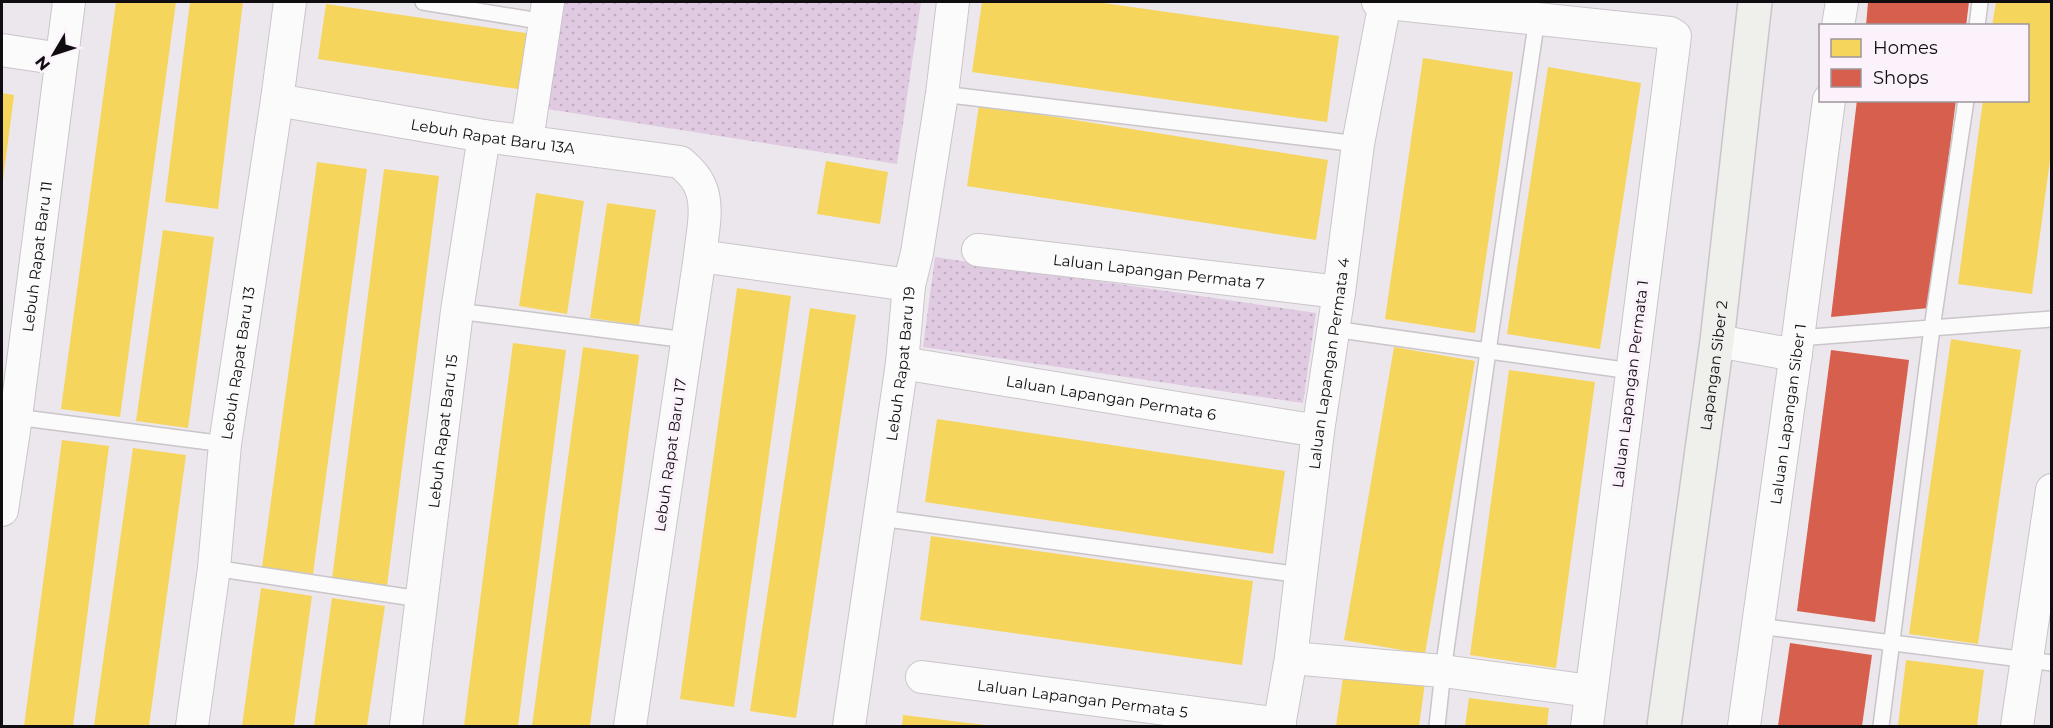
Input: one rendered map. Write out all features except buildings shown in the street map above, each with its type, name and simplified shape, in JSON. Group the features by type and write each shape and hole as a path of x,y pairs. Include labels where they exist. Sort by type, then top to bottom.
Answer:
{"street":[{"name":"Lebuh Rapat Baru 11","path":"2,510 69,2"},
{"name":"Lebuh Rapat Baru 13","path":"192,726 214,568 225,444 290,2"},
{"name":"Lebuh Rapat Baru 19","path":"849,726 902,363 909,285 942,94 953,2"},
{"path":"1382,2 1537,18"},
{"name":"Laluan Lapangan Permata 4","path":"1280,725 1291,657 1318,431 1358,144 1382,2"},
{"name":"Lapangan Siber 2","path":"1664,726 1717,341 1755,2"},
{"path":"1838,24 1842,2"},
{"path":"527,140 547,12"},
{"name":"Laluan Lapangan Permata 1","path":"1537,18 1670,33 1675,36 1587,726"},
{"path":"2,50 61,59"},
{"name":"Lebuh Rapat Baru 13A","path":"277,100 484,136 680,162 699,184"},
{"name":"Laluan Lapangan Siber 1","path":"1744,726 1829,102"},
{"name":"Lebuh Rapat Baru 15","path":"406,726 457,311 484,136"},
{"name":"Lebuh Rapat Baru 17","path":"630,726 700,256 704,202 699,184"},
{"name":"Laluan Lapangan Permata 7","path":"978,250 1339,292"},
{"path":"700,256 909,285"},
{"path":"1717,341 1797,346"},
{"name":"Laluan Lapangan Permata 6","path":"902,363 1318,431"},
{"path":"2017,726 2039,661 2052,490"},
{"path":"1291,657 1443,671 1590,691"},
{"name":"Laluan Lapangan Permata 5","path":"922,677 1280,725"}],"lane":[{"path":"423,2 547,12"},
{"path":"1977,24 1980,2"},
{"path":"1437,726 1488,351 1537,18"},
{"path":"942,94 1358,144"},
{"path":"1881,726 1932,328 1966,102"},
{"path":"457,311 687,340"},
{"path":"1797,346 1932,328 2052,319"},
{"path":"1333,329 1631,371"},
{"path":"16,417 225,444"},
{"path":"880,518 1301,575"},
{"path":"214,568 420,600"},
{"path":"1758,626 2039,661"}],"shaded area":[{"path":"564,2 921,2 897,164 547,109"},
{"path":"935,257 1316,313 1303,403 923,347"}]}
